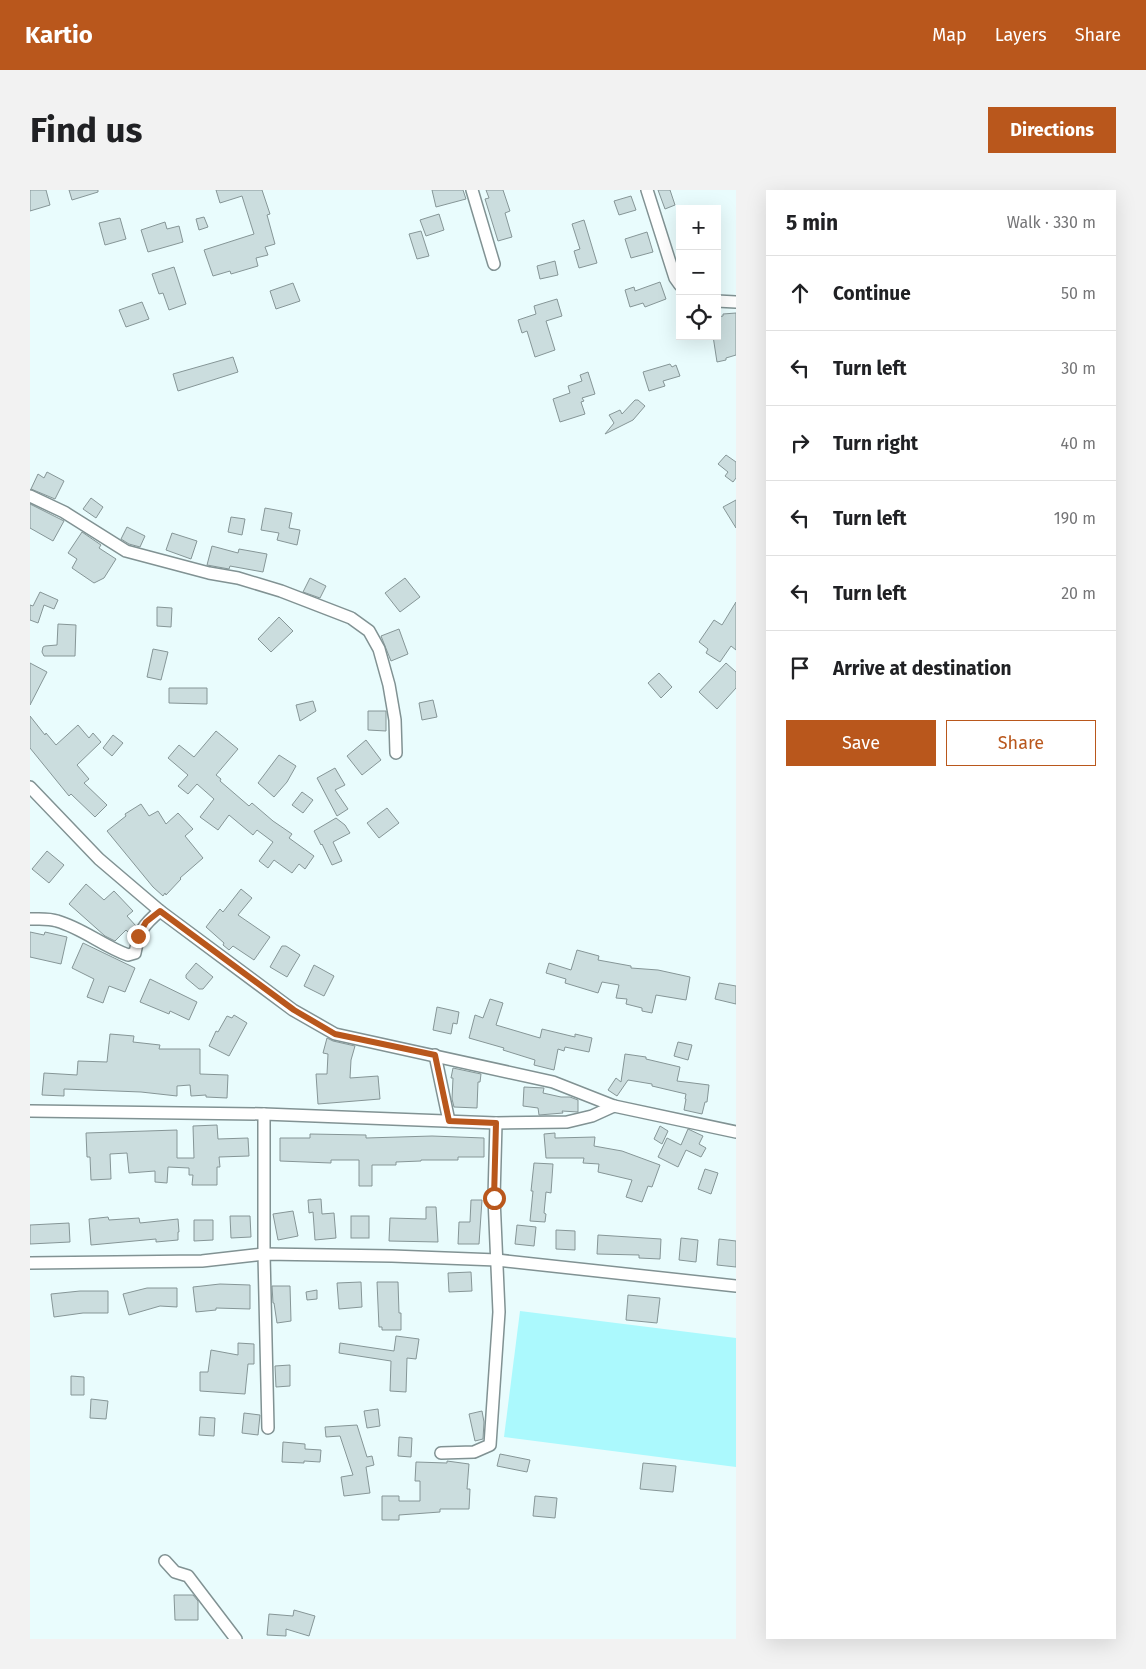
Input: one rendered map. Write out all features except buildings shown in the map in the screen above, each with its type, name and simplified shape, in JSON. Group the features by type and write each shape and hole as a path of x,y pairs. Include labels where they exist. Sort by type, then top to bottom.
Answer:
{"street":[{"path":"472,190 494,264"},
{"path":"647,190 676,279"},
{"path":"721,300 736,302"},
{"path":"30,496 64,512 126,551 282,590 351,618 369,631 379,649 389,686 395,720 396,753"},
{"path":"30,787 99,859 160,911 294,1010 335,1034 554,1082 614,1106 736,1132"},
{"path":"30,919 56,920 128,955 135,953 138,936 146,922 160,911"},
{"path":"435,1055 449,1121"},
{"path":"30,1111 264,1114 496,1123 567,1122 592,1116 614,1106"},
{"path":"264,1114 264,1254 268,1428"},
{"path":"440,1453 474,1452 490,1445 499,1312 494,1198 496,1123"},
{"path":"30,1263 202,1261 264,1254 497,1260 736,1286"},
{"path":"164,1561 175,1572 188,1576 236,1639"}],"shaded area":[{"path":"520,1311 736,1338 736,1467 504,1437"}],"route":[{"path":"138,936 146,922 160,911 294,1010 335,1034 435,1055 449,1121 496,1123 494,1198"}]}
